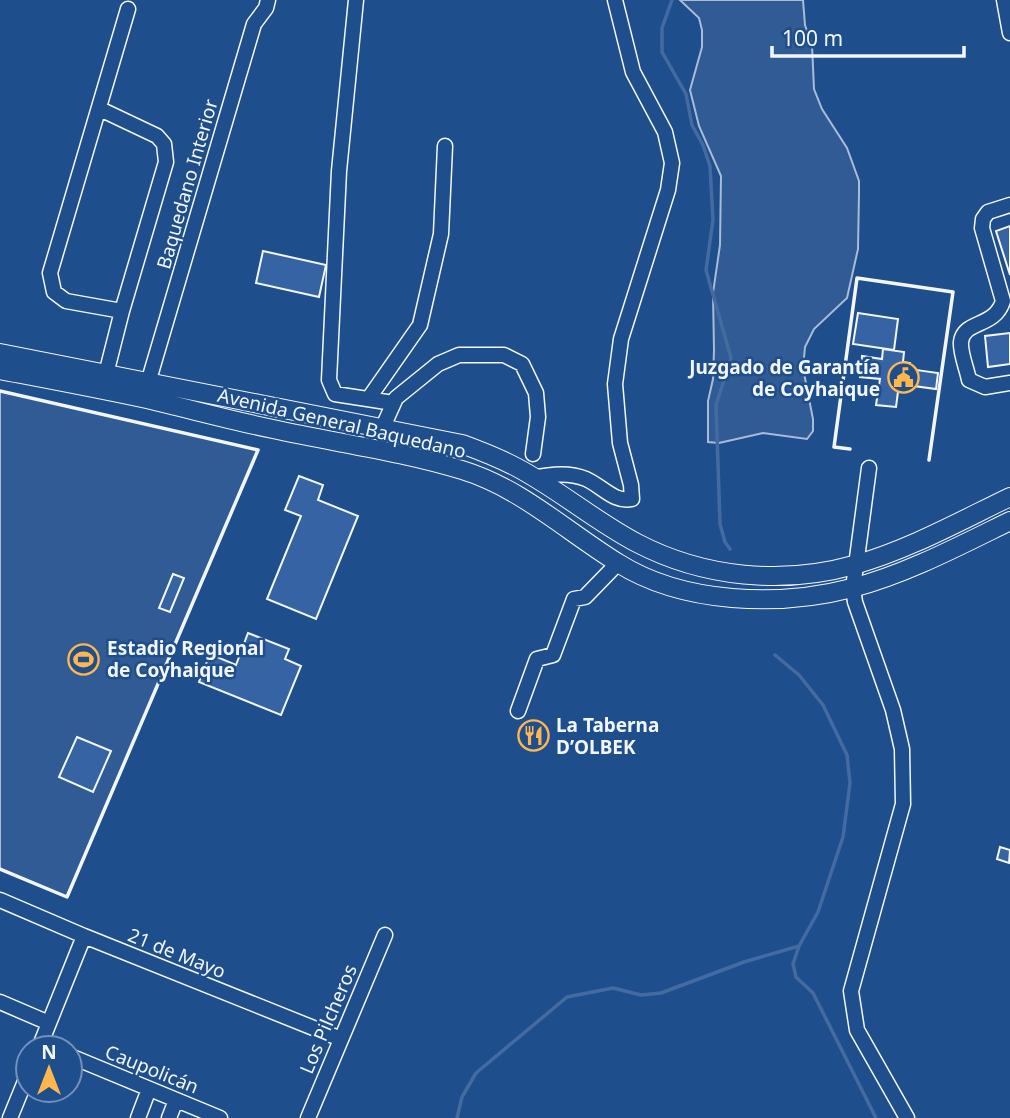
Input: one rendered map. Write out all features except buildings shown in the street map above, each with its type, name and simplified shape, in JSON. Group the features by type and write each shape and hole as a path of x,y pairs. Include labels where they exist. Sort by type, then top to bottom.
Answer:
{"main road":[{"name":"Avenida General Baquedano","path":"0,353 462,444 499,458 638,544 702,567 732,574 763,576 816,573 856,565 887,554 1010,497"},
{"name":"Avenida General Baquedano","path":"0,370 427,460 466,471 522,497 618,563 651,580 683,591 716,597 803,596 853,588 914,565 1010,521"}],"street":[{"name":"Baquedano Interior","path":"148,383 254,24 266,8 268,0"},
{"path":"356,0 339,171 329,380 334,394 393,403"},
{"path":"534,478 566,475 586,479 614,497 632,499 620,443 615,384 621,339 668,191 672,163 665,132 634,72 615,0"},
{"path":"1004,0 1010,33"},
{"path":"122,311 66,302 54,292 50,272 128,9"},
{"path":"100,109 156,136 164,144 166,162 106,374"},
{"path":"369,398 420,325 442,234 445,146"},
{"path":"1010,205 988,212 983,219 982,228 1003,301 1000,311 993,318 964,332 961,342 969,380 985,387 1010,383"},
{"path":"382,429 396,398 438,364 459,355 504,355 513,357 522,364 536,393 538,417 533,454"},
{"path":"869,468 853,588 893,710 902,749 903,804 851,991 857,1030 907,1118"},
{"path":"518,711 537,659 553,655 575,599 585,597 618,563"},
{"name":"21 de Mayo","path":"0,900 341,1039"},
{"name":"Los Pilcheros","path":"308,1118 385,935"},
{"path":"46,1034 84,936"},
{"path":"0,1002 49,1023"},
{"name":"Caupolicán","path":"84,1062 220,1118"},
{"path":"138,1118 149,1089"},
{"path":"169,1118 176,1100"}],"shaded area":[{"path":"680,0 803,0 805,25 812,45 814,89 822,109 847,148 859,181 858,249 847,298 814,329 805,347 803,368 813,419 813,431 807,439 763,433 719,443 708,442 708,401 713,379 714,350 713,293 720,245 721,176 699,126 690,90 702,47 702,30 699,18"},
{"name":"Estadio Regional de Coyhaique","path":"0,391 258,450 67,897 0,869"}],"waterway":[{"path":"672,0 662,28 662,52 686,94 692,125 710,166 713,220 706,270 731,358 716,405 720,524 730,549"},
{"path":"775,655 799,675 823,705 847,755 850,783 843,837 818,912 799,946 793,964 796,977 813,993 876,1118"},
{"path":"457,1118 462,1097 476,1073 567,997 613,988 641,995 661,993 744,962 799,946"}],"wall":[{"path":"850,449 834,447 857,278 953,292 929,460"},
{"path":"0,391 258,450 67,897 0,869"}],"place":[{"name":"Juzgado de Garantía de Coyhaique","path":"903,378"},
{"name":"Estadio Regional de Coyhaique","path":"84,659"},
{"name":"La Taberna D’OLBEK","path":"533,736"}]}
